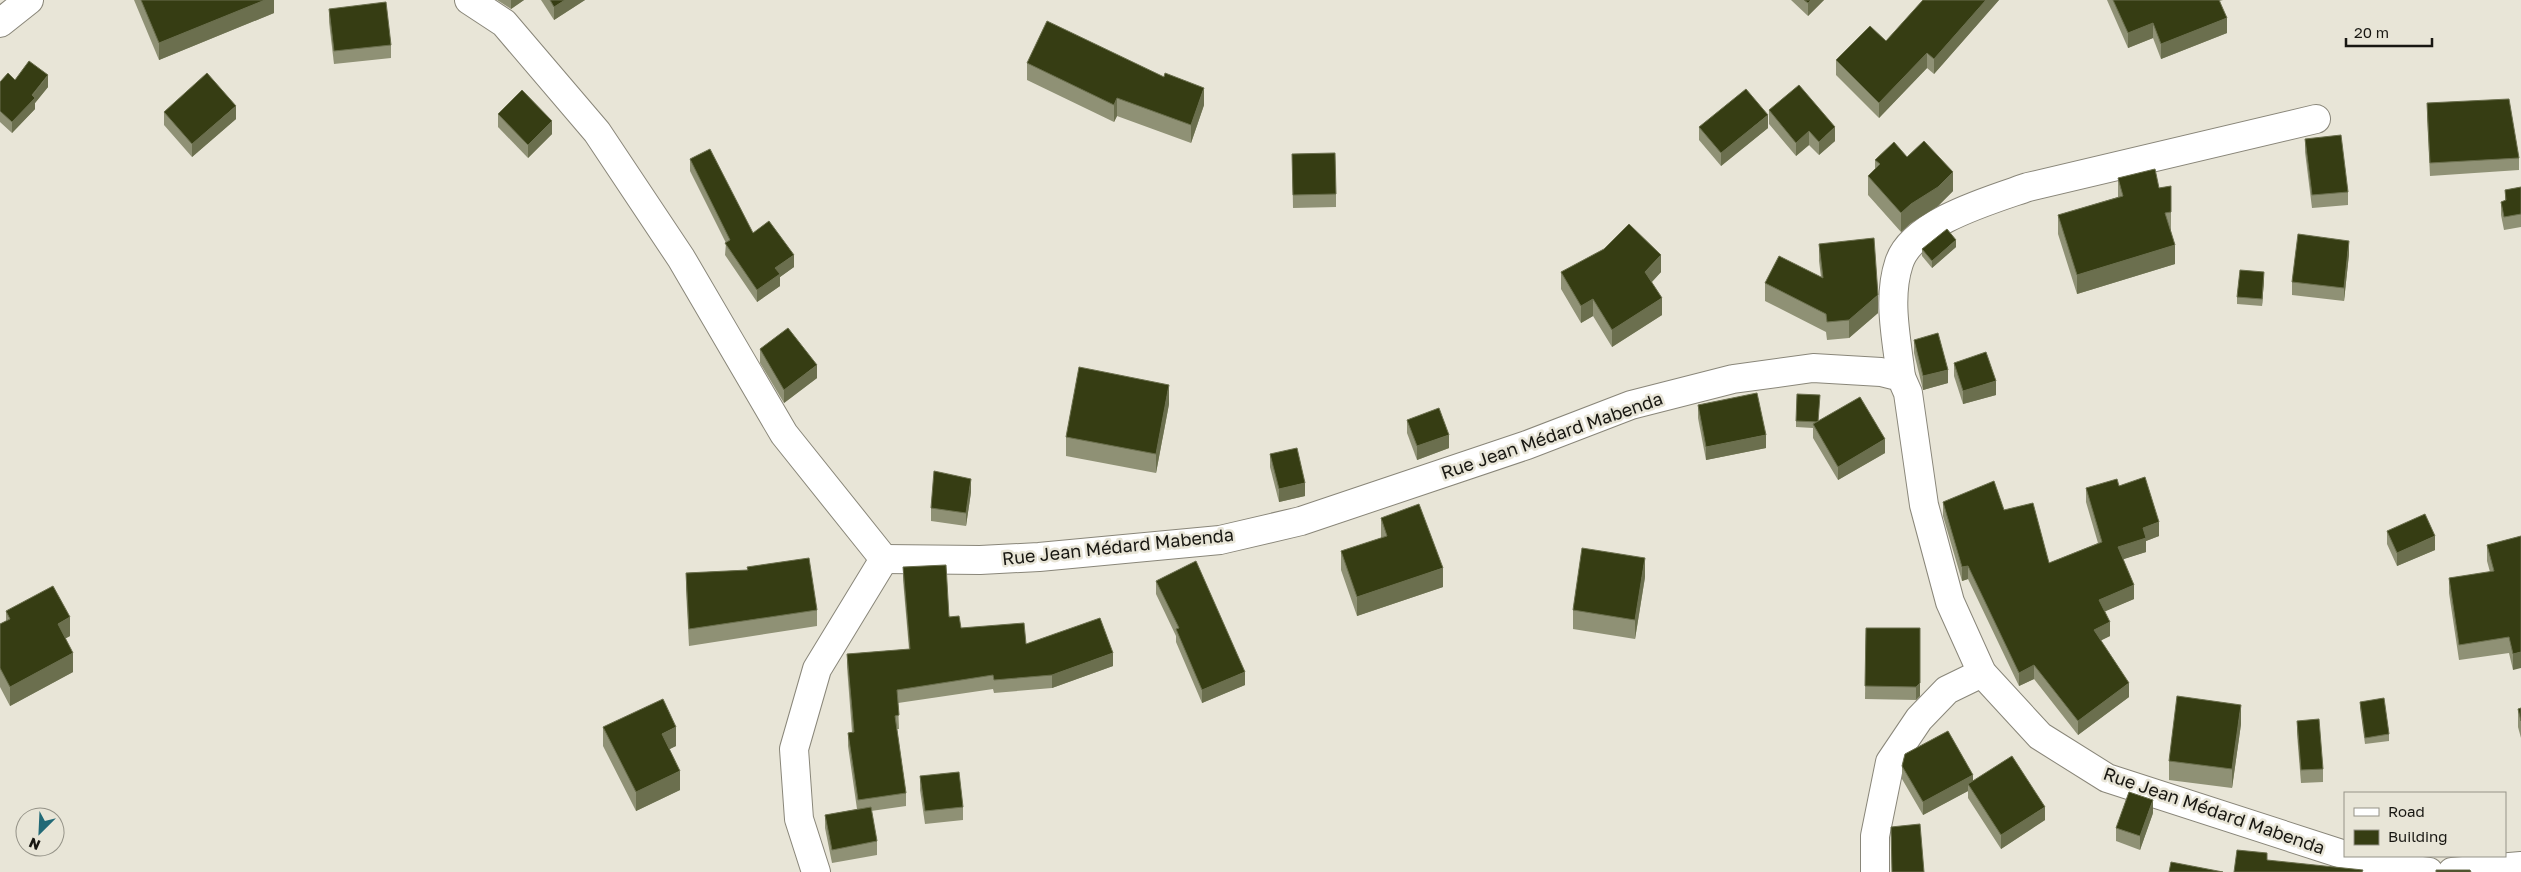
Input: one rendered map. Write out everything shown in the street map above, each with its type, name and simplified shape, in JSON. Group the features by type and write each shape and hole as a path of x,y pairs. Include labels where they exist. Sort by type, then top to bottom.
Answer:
{"street":[{"path":"0,23 29,0"},
{"path":"468,0 504,23 597,132 681,258 784,434 884,560 816,670 794,749 799,819 816,872"},
{"path":"1901,378 1895,314 1895,287 1899,262 1914,241 1933,226 1984,202 2028,187 2316,119"},
{"name":"Rue Jean Médard Mabenda","path":"884,560 980,560 1039,557 1220,540 1301,521 1527,445 1631,406 1733,379 1813,368 1881,372 1901,378 1908,393 1924,505 1950,602 1982,673 2040,736 2107,778 2344,854"},
{"path":"1875,872 1875,836 1890,762 1918,719 1947,690 1982,673"},
{"name":"Rue Jean Médard Mabenda","path":"2352,857 2381,866 2429,872"},
{"path":"2452,872 2521,866"}],"building":[{"path":"141,0 265,0 159,43"},
{"path":"550,0 565,0 554,7"},
{"path":"1923,0 1986,0 1934,59 1927,53 1879,103 1836,60 1870,26 1886,41"},
{"path":"2113,0 2219,0 2227,18 2161,44 2153,23 2128,33"},
{"path":"386,2 391,45 334,51 329,9"},
{"path":"1047,21 1164,77 1165,73 1204,88 1191,125 1117,98 1114,105 1027,63"},
{"path":"29,61 48,75 32,95 35,98 12,122 0,111 0,82 8,73 15,80"},
{"path":"207,73 236,106 192,144 164,112"},
{"path":"1799,85 1835,127 1819,142 1809,131 1796,143 1769,110"},
{"path":"1746,89 1768,115 1721,153 1699,127"},
{"path":"522,90 552,121 528,145 498,114"},
{"path":"2509,99 2519,158 2430,163 2427,103"},
{"path":"2341,135 2348,192 2312,195 2305,139"},
{"path":"1924,141 1953,172 1938,187 1911,204 1901,213 1868,176 1880,164 1875,160 1894,142 1907,157"},
{"path":"710,149 753,233 769,221 794,255 775,268 780,274 757,290 725,243 730,240 690,159"},
{"path":"1335,153 1336,194 1293,195 1292,154"},
{"path":"2155,169 2159,188 2171,186 2171,212 2165,213 2175,245 2077,275 2058,215 2123,196 2118,178"},
{"path":"2521,187 2521,214 2504,217 2501,202 2506,200 2505,190"},
{"path":"1629,224 1661,255 1645,272 1662,298 1612,330 1593,299 1581,306 1561,272 1604,249"},
{"path":"1947,229 1956,240 1932,261 1922,249"},
{"path":"2298,234 2349,241 2344,288 2292,282"},
{"path":"1874,238 1878,295 1849,320 1827,322 1826,314 1765,283 1779,256 1823,278 1819,244"},
{"path":"2240,270 2264,272 2262,299 2237,297"},
{"path":"788,328 817,365 784,390 760,349"},
{"path":"1938,333 1948,370 1923,376 1914,340"},
{"path":"1986,352 1996,381 1963,391 1954,363"},
{"path":"1079,367 1169,385 1156,454 1066,437"},
{"path":"1757,393 1766,435 1706,447 1698,405"},
{"path":"1797,394 1820,395 1818,422 1796,421"},
{"path":"1860,397 1885,439 1838,467 1813,424"},
{"path":"1439,408 1449,435 1417,446 1407,420"},
{"path":"1297,448 1305,483 1279,489 1270,454"},
{"path":"934,471 971,479 966,513 931,508"},
{"path":"2145,477 2159,522 2143,528 2146,538 2118,547 2134,585 2099,600 2110,622 2094,630 2129,683 2078,721 2034,665 2019,673 1968,566 1962,567 1943,502 1994,481 2004,510 2033,503 2049,563 2102,542 2086,488 2117,479 2119,486"},
{"path":"1419,504 1443,568 1357,597 1341,551 1387,536 1381,518"},
{"path":"2425,514 2435,536 2397,553 2387,531"},
{"path":"2521,536 2521,652 2513,654 2509,637 2459,645 2449,578 2494,571 2487,545"},
{"path":"1582,548 1645,558 1635,620 1573,610"},
{"path":"809,558 817,610 689,629 686,573 748,570 747,567"},
{"path":"1196,561 1245,672 1202,690 1176,629 1179,628 1156,581"},
{"path":"946,565 949,617 959,616 961,628 1024,623 1026,644 1100,618 1113,653 1052,675 994,680 993,675 897,690 899,715 895,716 906,793 858,800 848,733 854,732 847,654 910,649 903,567"},
{"path":"53,586 70,617 58,624 73,653 10,687 0,668 0,624 10,619 6,611"},
{"path":"1866,628 1920,628 1920,683 1916,687 1865,686"},
{"path":"2177,696 2241,705 2232,769 2169,761"},
{"path":"2384,698 2389,734 2365,738 2360,702"},
{"path":"663,699 676,727 662,734 680,771 636,792 603,727"},
{"path":"2521,708 2521,721 2518,709"},
{"path":"2319,719 2323,769 2301,770 2297,721"},
{"path":"1948,731 1973,775 1923,802 1902,766 1905,754"},
{"path":"2012,756 2045,807 2001,835 1968,784"},
{"path":"959,772 963,807 925,811 920,776"},
{"path":"2129,792 2153,800 2140,836 2116,828"},
{"path":"871,807 877,841 832,850 825,815"},
{"path":"1920,824 1924,872 1892,872 1891,827"},
{"path":"2237,850 2267,853 2267,860 2363,870 2362,872 2234,872"},
{"path":"2171,862 2223,872 2169,872"},
{"path":"2436,870 2470,870 2471,872 2436,872"}]}
